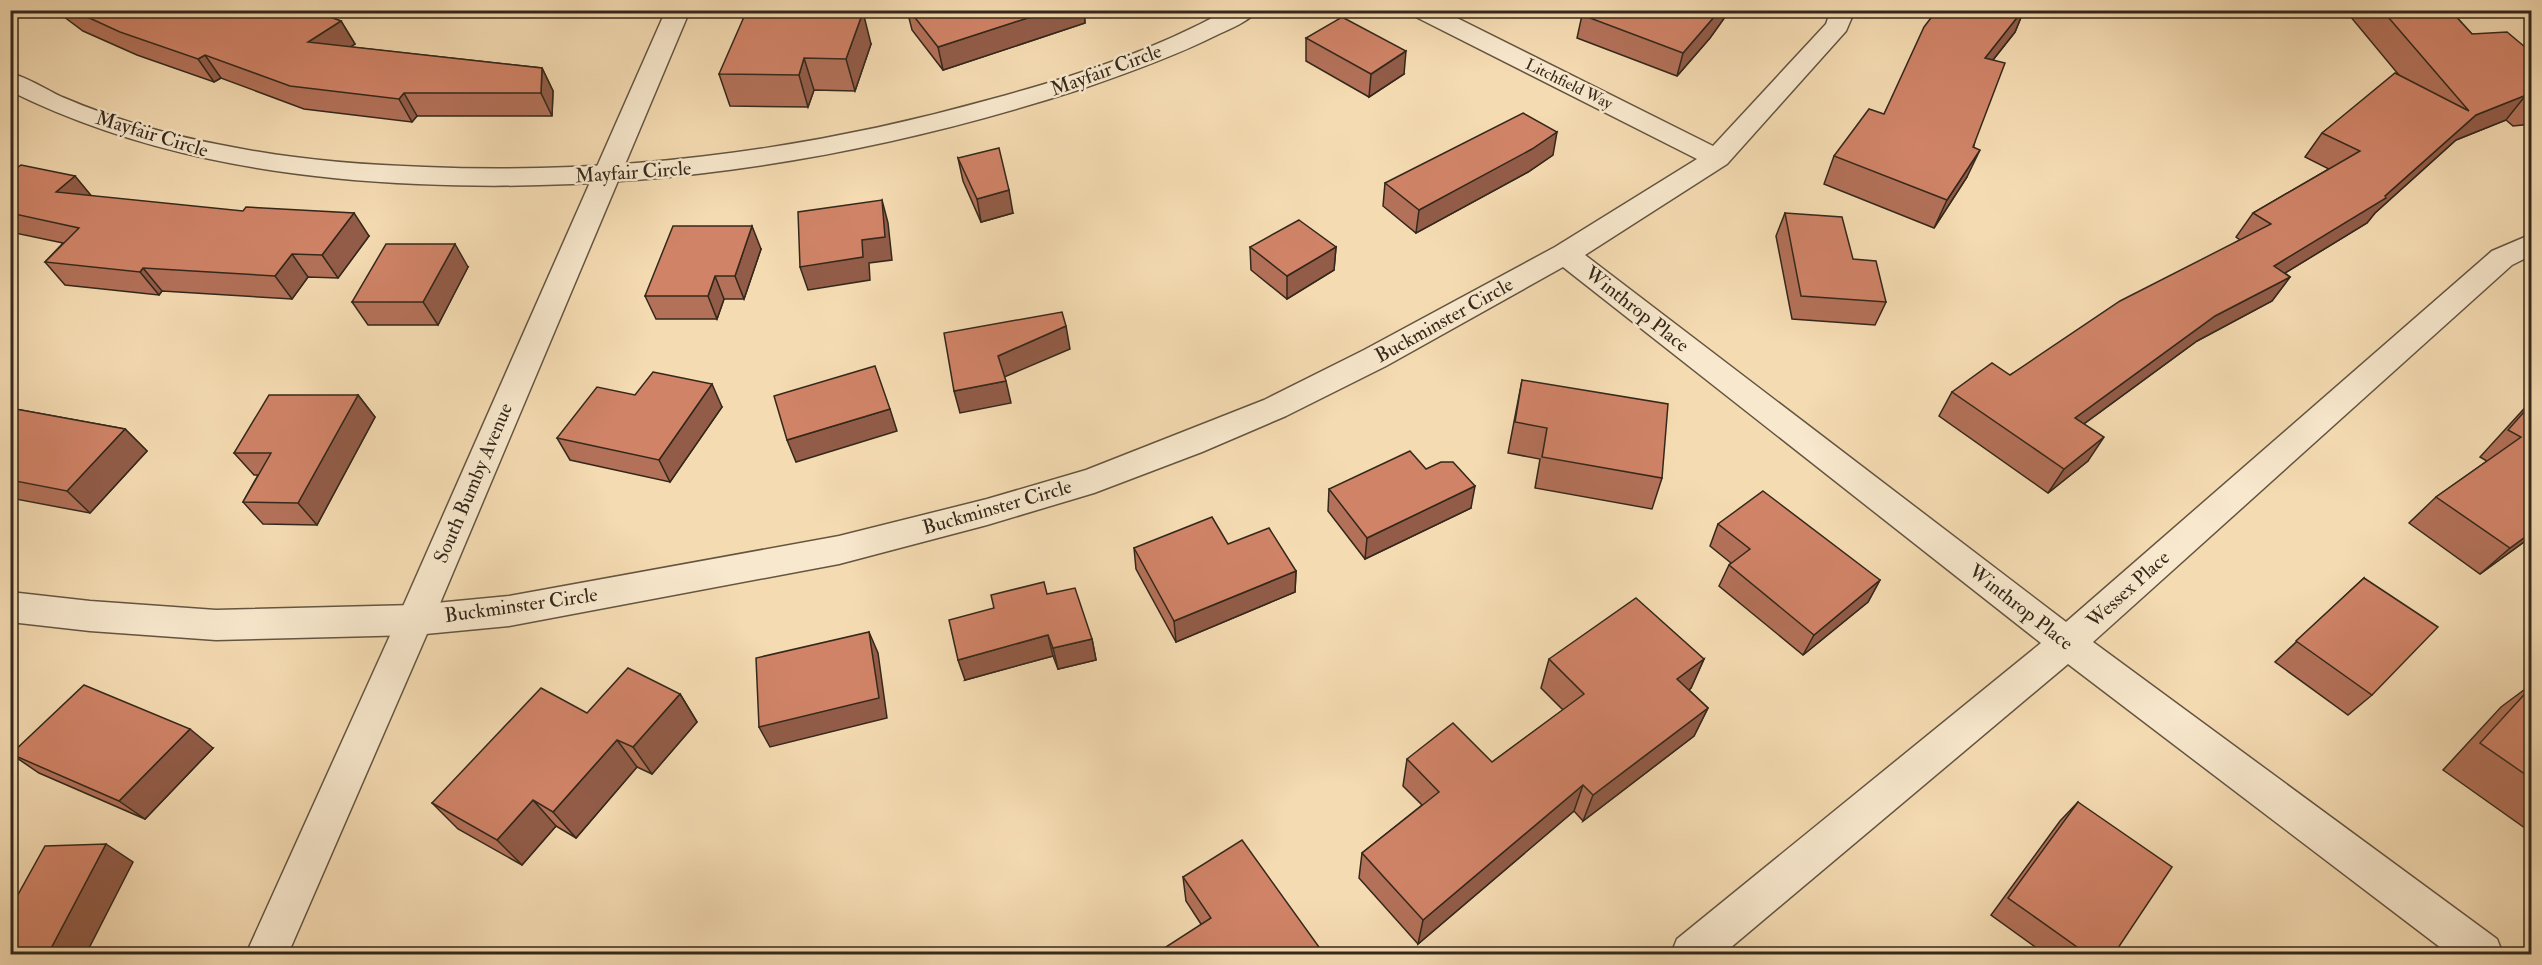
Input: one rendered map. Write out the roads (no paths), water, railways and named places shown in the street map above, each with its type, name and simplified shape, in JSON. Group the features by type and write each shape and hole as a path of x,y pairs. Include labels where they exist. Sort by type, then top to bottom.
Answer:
{"street":[{"name":"South Bumby Avenue","path":"267,954 415,620 678,10"},
{"name":"Mayfair Circle","path":"10,81 32,93 119,126 191,147 248,160 330,170 461,179 606,176 746,162 820,150 926,126 1092,78 1174,46 1246,10"},
{"name":"Litchfield Way","path":"1420,10 1717,158"},
{"name":"Buckminster Circle","path":"10,607 90,616 216,625 415,620 509,611 839,550 987,512 1094,480 1275,408 1375,358 1565,254 1717,158 1838,26 1843,10"},
{"name":"Wessex Place","path":"1692,954 2067,643 2502,258 2532,243"},
{"name":"Winthrop Place","path":"1565,254 2067,643 2482,954"}]}
